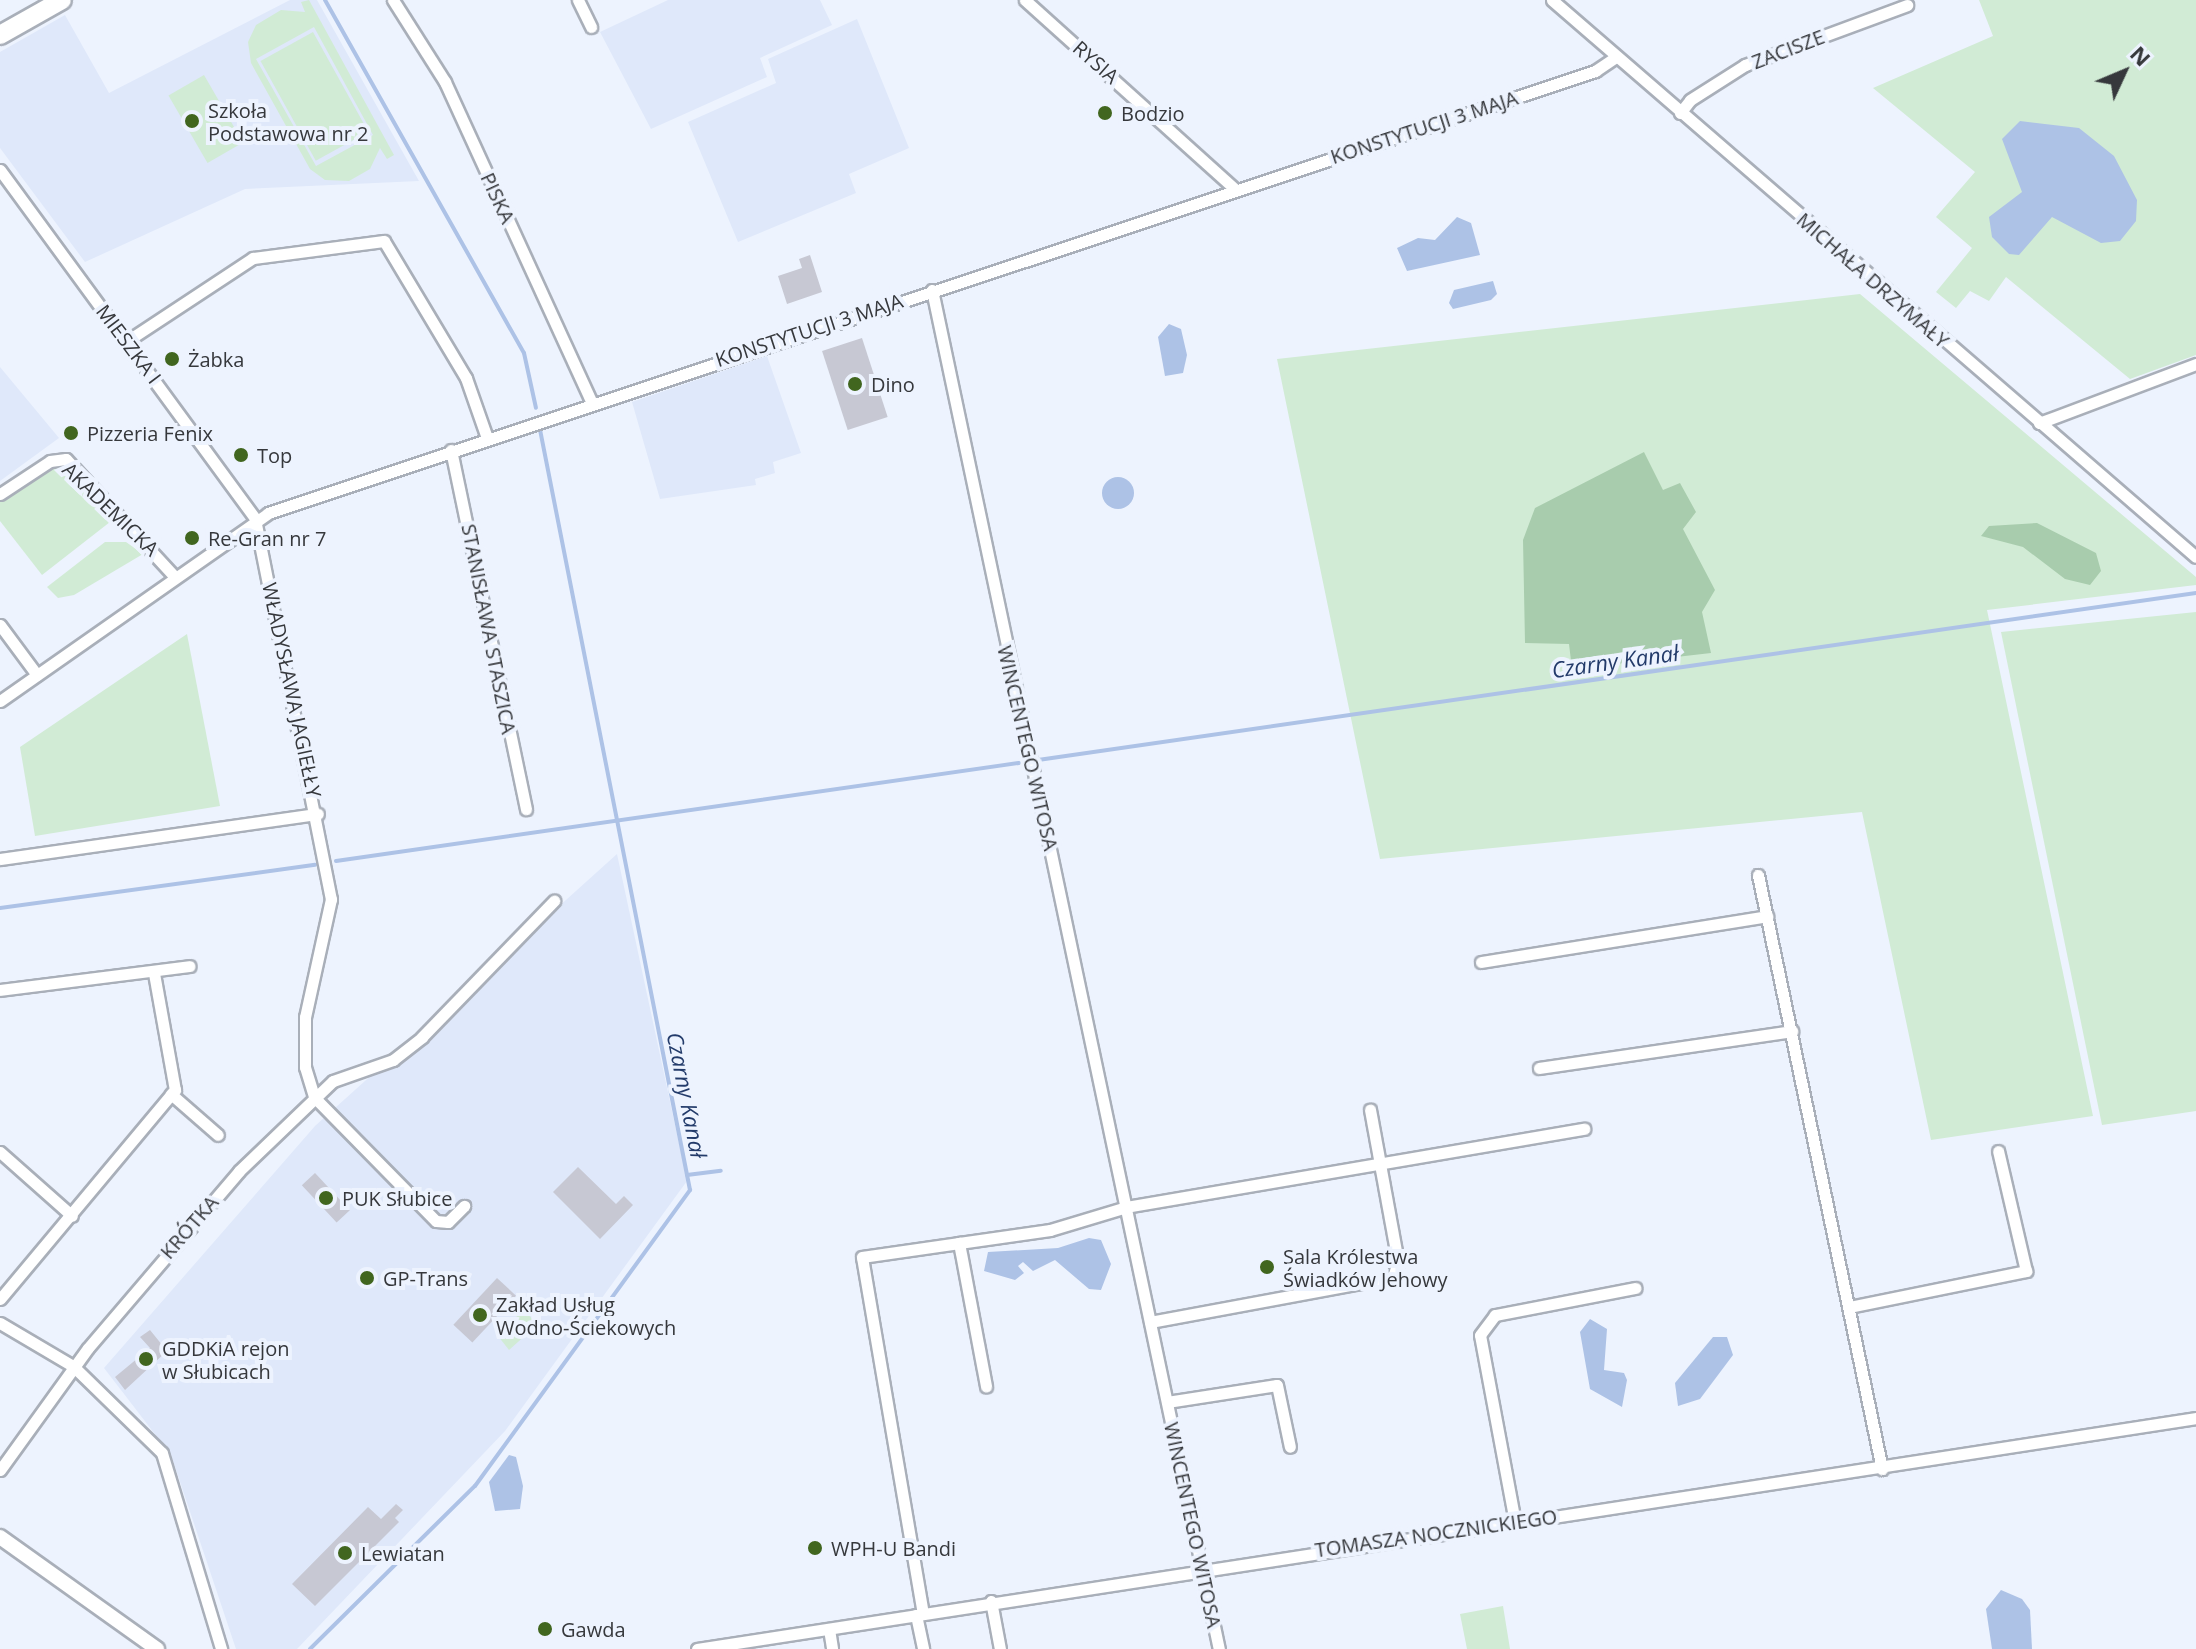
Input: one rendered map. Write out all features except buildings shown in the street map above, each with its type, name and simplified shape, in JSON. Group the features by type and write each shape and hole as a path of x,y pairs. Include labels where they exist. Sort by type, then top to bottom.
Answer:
{"main road":[{"path":"0,35 62,0"}],"street":[{"name":"PISKA","path":"393,0 445,82 592,403"},
{"path":"578,0 591,27"},
{"name":"RYSIA","path":"1025,0 1236,190"},
{"name":"MICHAŁA DRZYMAŁY","path":"1552,0 2196,557"},
{"name":"ZACISZE","path":"1680,113 1690,100 1745,65 1907,5"},
{"name":"KONSTYTUCJI 3 MAJA","path":"0,701 255,519 451,450 1595,71 1616,57"},
{"name":"MIESZKA I","path":"0,170 255,519"},
{"path":"127,341 253,258 384,241 466,378 487,438"},
{"name":"WINCENTEGO WITOSA","path":"932,290 1219,1649"},
{"path":"2039,423 2196,364"},
{"name":"STANISŁAWA STASZICA","path":"451,450 526,809"},
{"name":"AKADEMICKA","path":"0,494 50,461 66,459 175,577"},
{"name":"WŁADYSŁAWA JAGIEŁŁY","path":"255,519 318,814 331,899 305,1017 305,1067 314,1097"},
{"path":"0,625 37,675"},
{"path":"0,859 318,814"},
{"path":"1758,875 1882,1469"},
{"name":"KRÓTKA","path":"0,1470 73,1366 185,1230 314,1097 333,1081 393,1060 554,901"},
{"path":"1481,962 1767,916"},
{"path":"0,990 154,973 189,966"},
{"path":"154,973 173,1092 218,1135"},
{"path":"1539,1068 1792,1031"},
{"path":"0,1299 173,1092"},
{"path":"314,1097 436,1221 448,1222 464,1206"},
{"path":"1150,1322 1393,1277 1398,1262 1370,1110"},
{"path":"923,1649 920,1614 859,1263 862,1257 1050,1230 1126,1207 1584,1129"},
{"path":"1849,1307 2026,1271 1998,1151"},
{"path":"0,1152 72,1216"},
{"path":"959,1243 986,1386"},
{"path":"1515,1522 1480,1335 1495,1315 1635,1288"},
{"path":"0,1323 73,1366 124,1412 168,1465 221,1649"},
{"name":"WINCENTEGO WITOSA","path":"1167,1402 1277,1385 1290,1447"},
{"name":"TOMASZA NOCZNICKIEGO","path":"697,1649 1202,1568 1882,1469 2196,1418"},
{"path":"0,1537 157,1649"},
{"path":"991,1601 1000,1649"},
{"path":"829,1629 832,1649"}],"shaded area":[{"name":"Szkoła Podstawowa nr 2","path":"290,0 317,0 419,181 245,189 85,262 0,148 0,52 65,15 109,93"},
{"path":"668,0 820,0 832,25 760,58 767,77 651,129 600,32"},
{"path":"857,19 909,148 849,174 856,193 738,242 688,122 776,83 768,59"},
{"path":"767,356 801,453 773,462 775,473 755,479 756,485 660,499 632,402"},
{"path":"0,367 59,438 0,481"},
{"path":"617,854 687,1181 505,1431 297,1649 236,1649 171,1455 104,1368 315,1126"}],"green space":[{"path":"309,0 394,155 387,159 380,148 370,169 349,181 325,180 310,169 251,63 248,42 256,25 281,10 305,12 301,2","holes":["314,27 373,135 316,166 256,59"]},
{"path":"1979,0 2196,0 2196,355 2130,379 2006,277 1989,301 1970,291 1956,308 1936,292 1972,248 1936,217 1975,172 1873,88 1993,36"},
{"path":"313,32 368,132 316,161 261,61"},
{"path":"204,75 243,143 207,163 168,96"},
{"path":"1860,294 2196,577 2196,585 1987,610 2093,1116 1931,1140 1862,812 1380,859 1277,359"},
{"path":"1644,452 1663,490 1680,483 1696,512 1683,529 1715,590 1702,612 1711,653 1572,669 1569,644 1525,643 1523,540 1535,508"},
{"path":"60,465 110,522 42,575 0,521 0,502"},
{"path":"2037,523 2096,553 2101,571 2090,585 2065,579 2023,547 1981,536 1989,526"},
{"path":"105,542 126,542 143,554 74,595 58,598 47,587"},
{"path":"2196,612 2196,1111 2102,1125 2001,632"},
{"path":"187,634 220,806 35,836 20,747"},
{"path":"523,1310 538,1324 509,1350 498,1336"},
{"path":"1503,1606 1510,1649 1467,1649 1460,1614"}],"water":[{"path":"2020,121 2079,128 2114,156 2137,200 2136,221 2120,241 2101,243 2052,217 2019,255 2009,254 1992,237 1989,217 2022,192 2002,139"},
{"path":"1457,217 1471,223 1480,255 1407,271 1397,248 1418,238 1435,240"},
{"path":"1493,281 1497,294 1491,300 1453,309 1449,303 1454,290"},
{"path":"1169,324 1181,329 1187,355 1183,373 1165,376 1158,337"},
{"path":"1118,477 1130,481 1134,493 1130,505 1118,509 1106,505 1102,493 1106,481"},
{"path":"1089,1238 1101,1240 1111,1264 1101,1290 1089,1289 1055,1260 1033,1271 1023,1262 1018,1266 1024,1273 1015,1280 984,1271 988,1252 1058,1248"},
{"path":"1590,1319 1607,1329 1604,1370 1624,1373 1627,1380 1622,1407 1590,1389 1580,1332"},
{"path":"1713,1337 1727,1337 1733,1355 1700,1399 1678,1406 1675,1383"},
{"path":"509,1455 516,1457 523,1486 520,1509 495,1511 489,1482"},
{"path":"2001,1590 2022,1599 2030,1610 2032,1649 1992,1649 1986,1609"}],"waterway":[{"path":"325,0 524,353 536,408"},
{"name":"Czarny Kanał","path":"310,1649 475,1486 690,1190 540,430"},
{"name":"Czarny Kanał","path":"1038,760 2196,593"},
{"name":"Czarny Kanał","path":"336,861 1019,763"},
{"path":"0,908 315,865"},
{"path":"687,1175 721,1171"}],"place":[{"name":"Bodzio","path":"1105,113"},
{"name":"Szkoła Podstawowa nr 2","path":"192,121"},
{"name":"Żabka","path":"172,359"},
{"name":"Dino","path":"855,384"},
{"name":"Pizzeria Fenix","path":"71,433"},
{"name":"Top","path":"241,455"},
{"name":"Re-Gran nr 7","path":"192,538"},
{"name":"PUK Słubice","path":"326,1198"},
{"name":"Sala Królestwa Świadków Jehowy","path":"1267,1267"},
{"name":"GP-Trans","path":"367,1278"},
{"name":"Zakład Usług Wodno-Ściekowych","path":"480,1315"},
{"name":"GDDKiA rejon w Słubicach","path":"146,1359"},
{"name":"WPH-U Bandi","path":"815,1548"},
{"name":"Lewiatan","path":"345,1553"},
{"name":"Gawda","path":"545,1629"}]}
